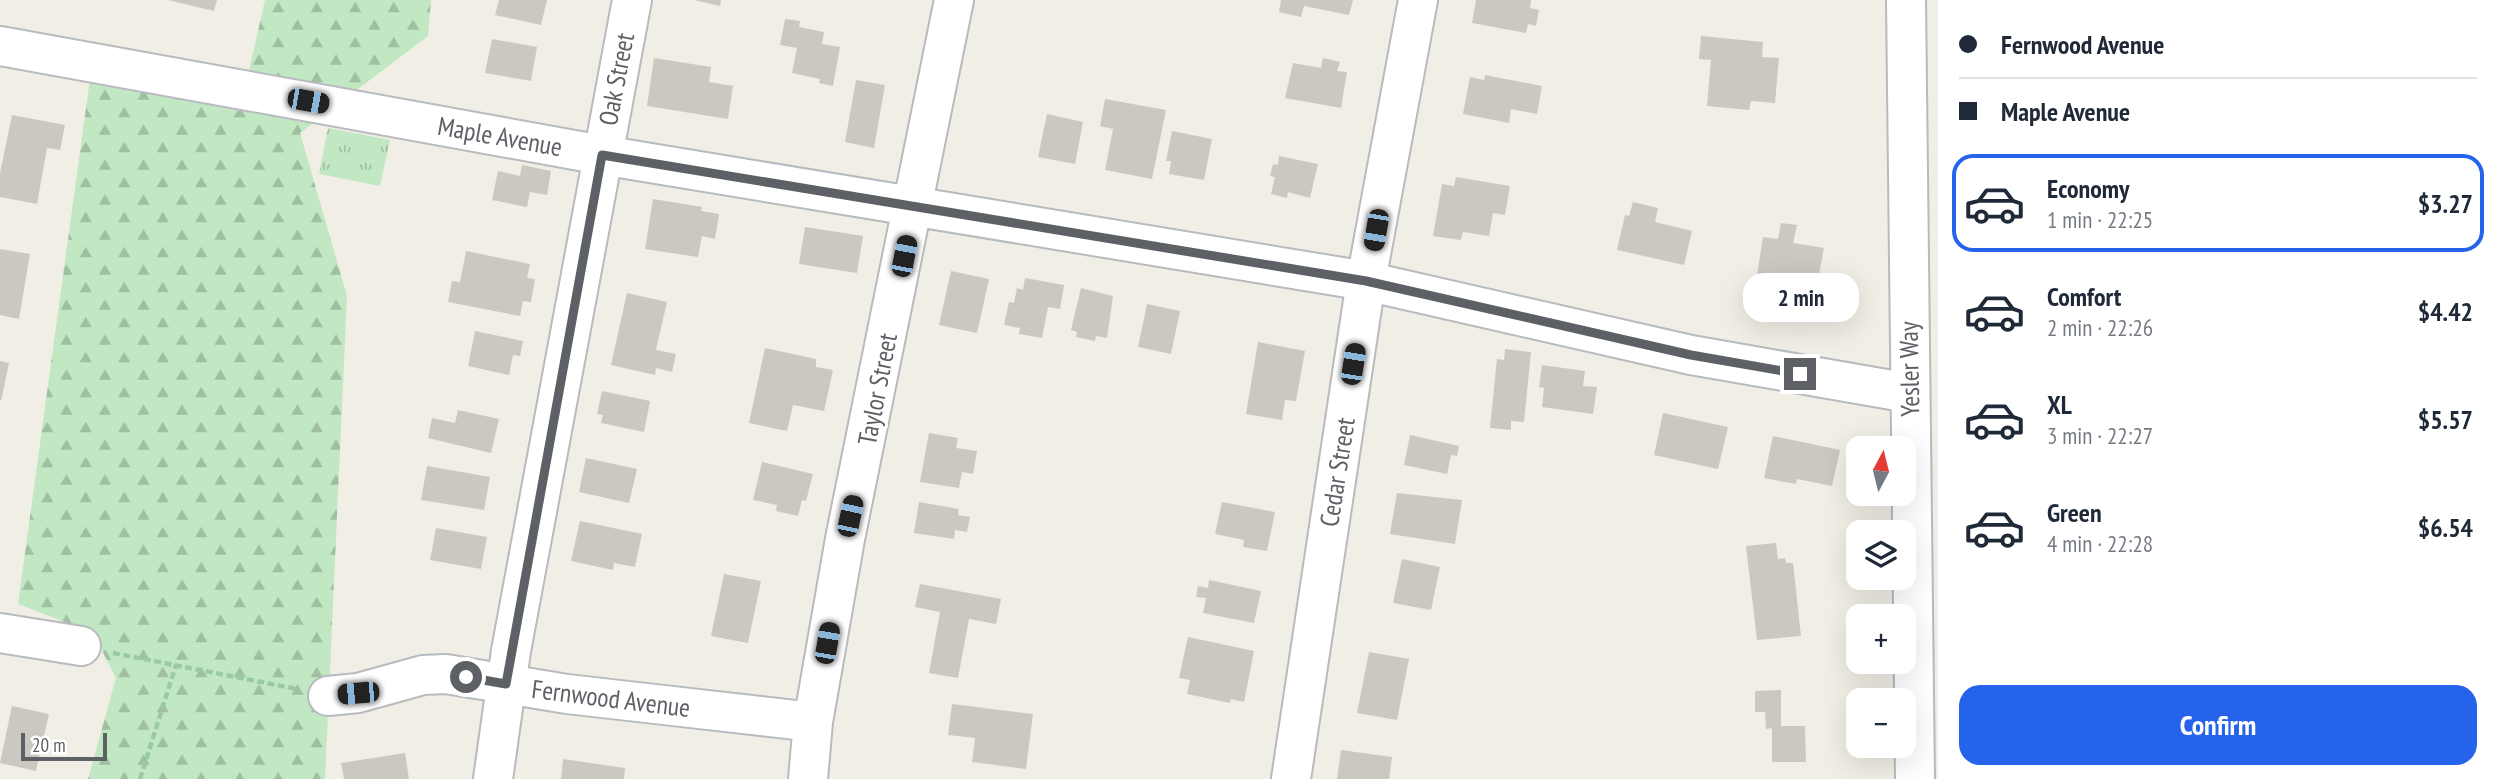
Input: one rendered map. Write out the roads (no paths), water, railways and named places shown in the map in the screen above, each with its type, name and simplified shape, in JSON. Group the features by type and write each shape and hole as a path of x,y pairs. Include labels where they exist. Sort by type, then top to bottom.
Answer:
{"street":[{"name":"Oak Street","path":"493,779 506,684 632,0"},
{"name":"Taylor Street","path":"808,779 813,722 845,539 954,0"},
{"name":"Cedar Street","path":"1291,779 1366,281 1418,0"},
{"name":"Yesler Way","path":"1906,0 1915,779"},
{"name":"Maple Avenue","path":"0,46 602,155 1366,281 1691,355 1909,393"},
{"path":"0,632 81,646"},
{"name":"Fernwood Avenue","path":"328,696 358,693 423,675 446,674 506,684 813,722"}]}
